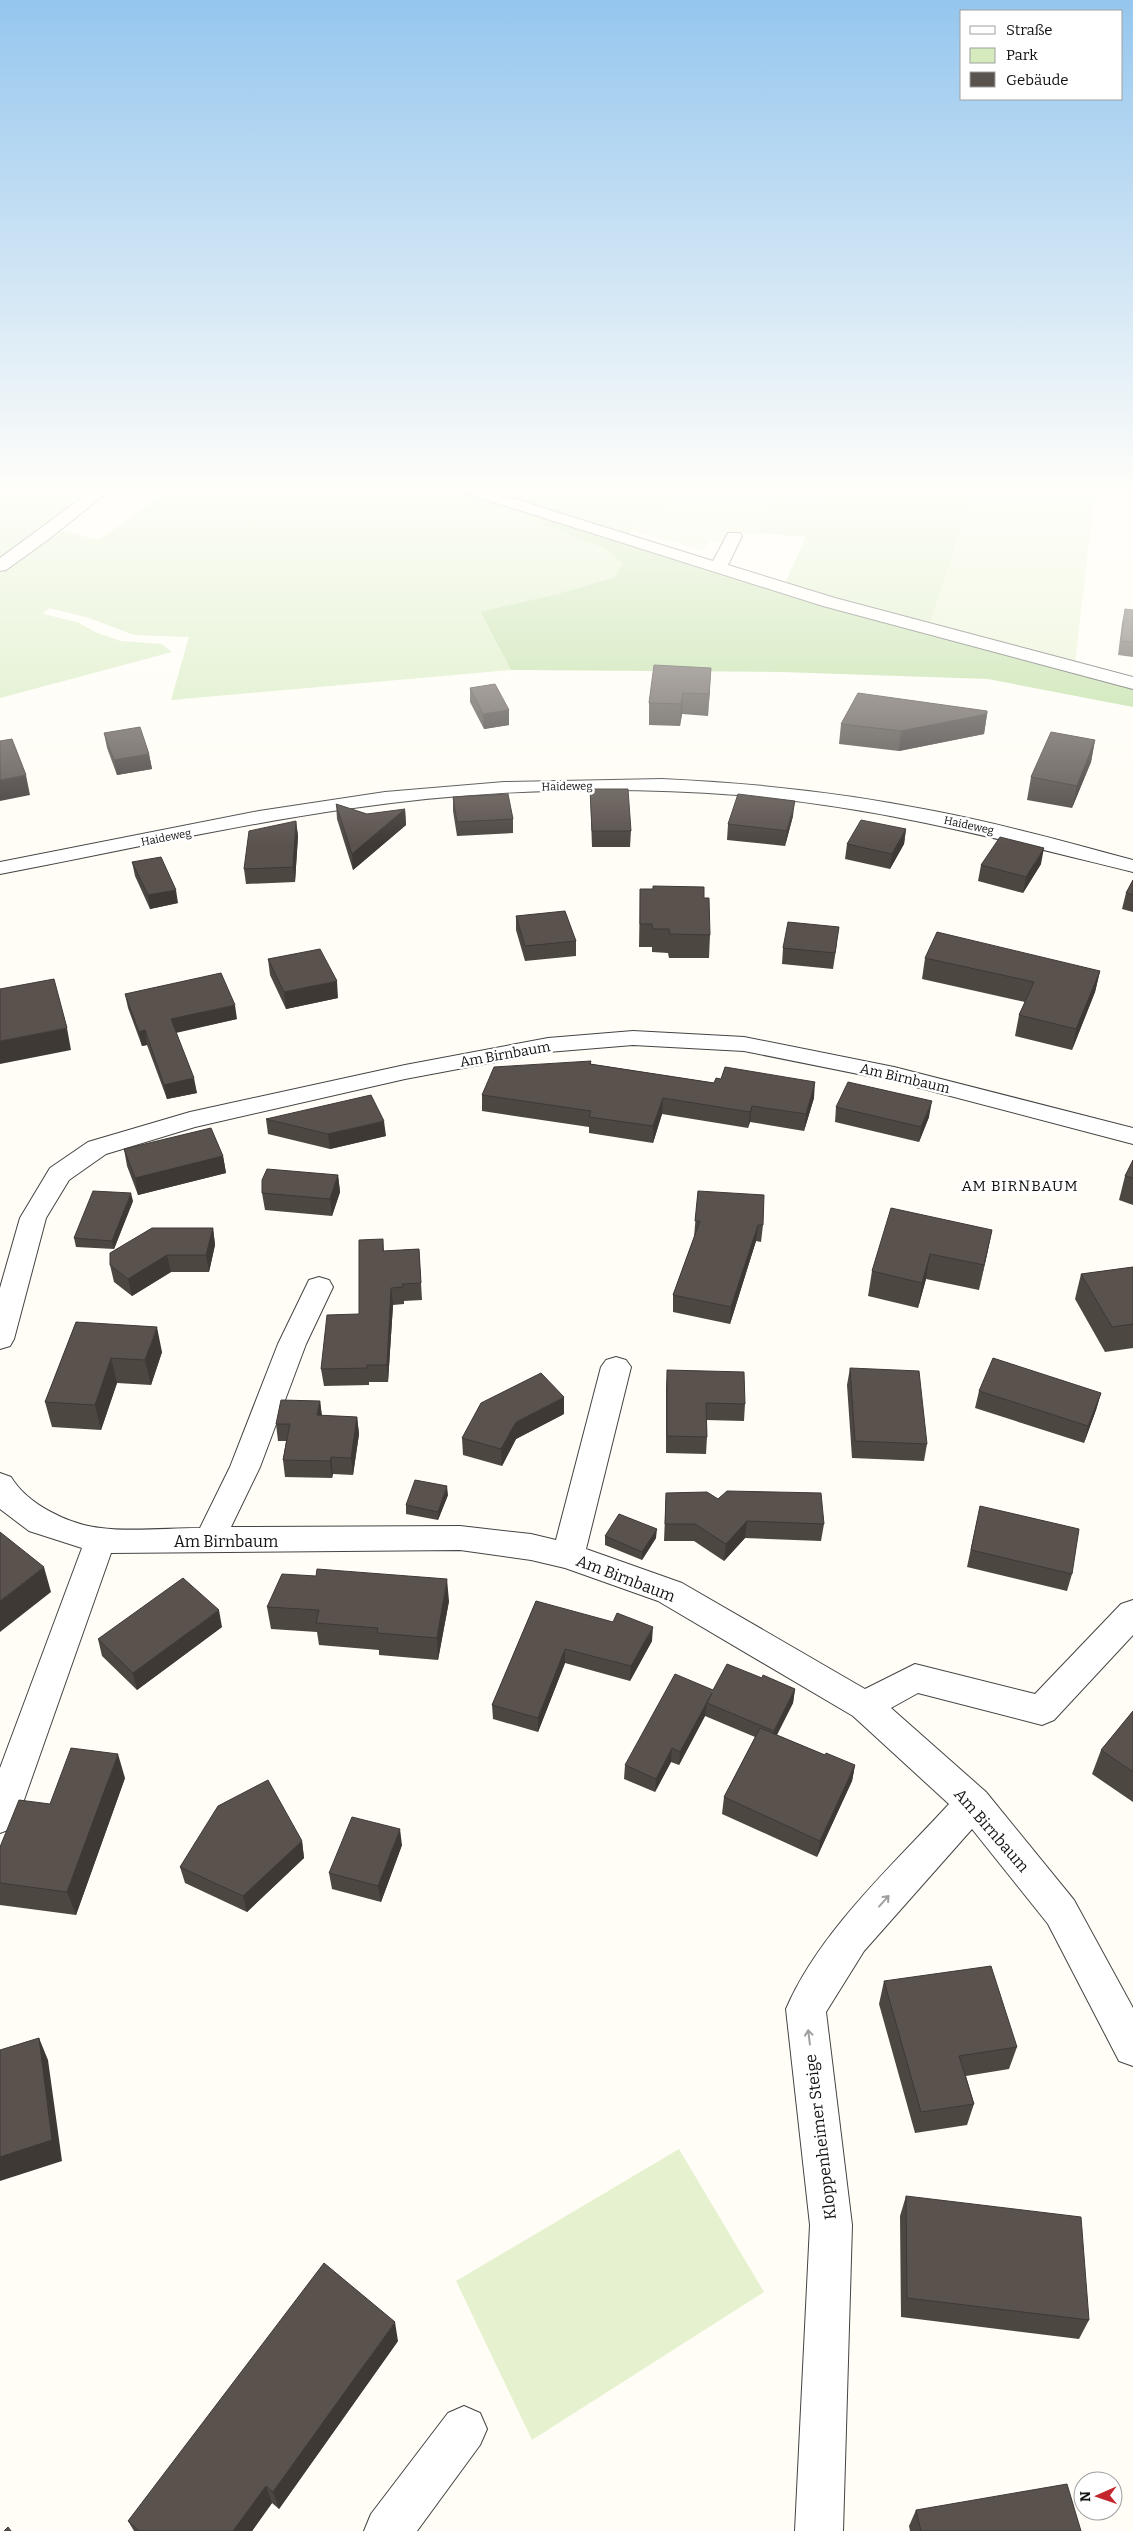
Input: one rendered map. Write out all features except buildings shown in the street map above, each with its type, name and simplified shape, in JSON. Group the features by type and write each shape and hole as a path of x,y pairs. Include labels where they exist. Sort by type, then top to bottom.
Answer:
{"street":[{"path":"856,609 1133,683"},
{"name":"Haideweg","path":"0,868 346,803 445,792 554,785 665,785 796,796 880,808 970,825 1133,866"},
{"name":"Am Birnbaum","path":"0,1338 33,1218 59,1174 97,1148 200,1118 405,1072 548,1045 633,1038 744,1044 894,1074 1133,1136"},
{"path":"213,1541 217,1520 245,1467 292,1344 319,1287"},
{"path":"568,1556 616,1367"},
{"name":"Am Birnbaum","path":"0,1485 7,1497 40,1522 100,1541 460,1538 531,1547 568,1556 670,1592 865,1706 973,1803 1060,1912 1133,2046"},
{"path":"0,1817 100,1541"},
{"path":"865,1706 915,1678 1042,1710 1133,1613"},
{"name":"Kloppenheimer Steige","path":"819,2531 831,2224 806,2009 851,1938 973,1803"},
{"path":"388,2531 464,2429"}],"green space":[{"path":"0,609 48,609 43,614 77,622 95,632 121,641 162,644 172,652 0,698"},
{"path":"53,609 496,609 480,613 511,670 171,700 189,637 134,635 89,618"},
{"path":"493,609 860,609 1133,688 1133,707 988,679 781,672 511,670 480,612"},
{"path":"875,609 935,609 930,625"},
{"path":"935,609 1081,609 1075,663 930,625"},
{"path":"679,2149 764,2292 532,2440 456,2281"}],"district":[{"name":"AM BIRNBAUM","path":"1020,1186"}]}
